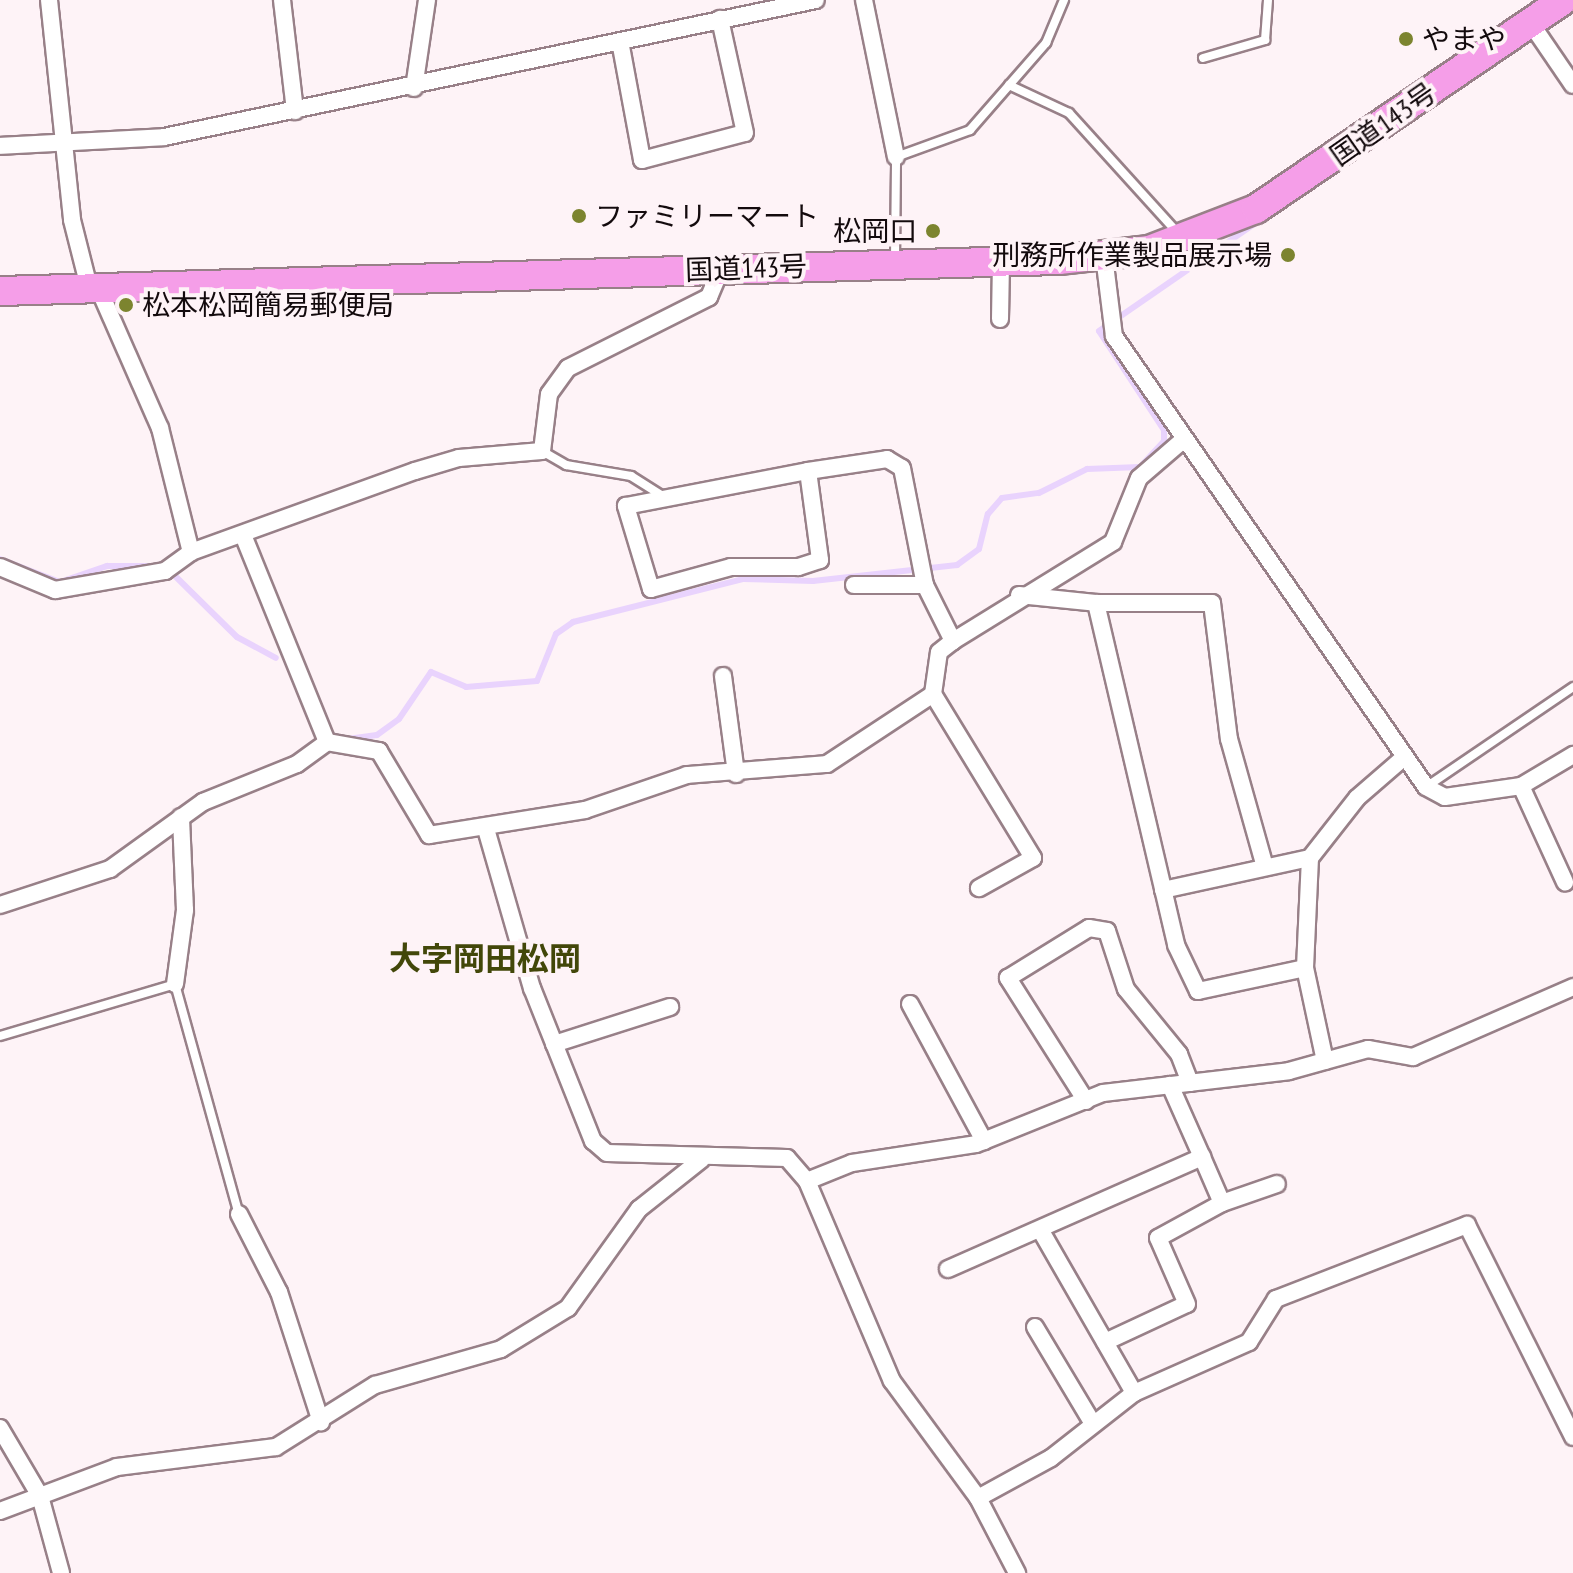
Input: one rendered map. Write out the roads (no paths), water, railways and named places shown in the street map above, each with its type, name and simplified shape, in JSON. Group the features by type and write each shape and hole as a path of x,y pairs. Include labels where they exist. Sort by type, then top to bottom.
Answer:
{"highway":[{"name":"国道143号","path":"0,291 1001,261 1104,256 1186,241 1256,209 1563,0"}],"street":[{"path":"49,0 64,145 94,287 145,385 191,552"},
{"path":"282,0 295,111"},
{"path":"414,88 427,0"},
{"path":"0,146 64,145 164,137 414,88 816,0"},
{"path":"864,0 896,157"},
{"path":"620,41 642,160 745,133 720,19"},
{"path":"1530,22 1573,85"},
{"path":"1104,256 1108,316 1114,336 1402,759 1426,787 1445,797 1521,786 1573,755"},
{"path":"1000,319 1001,261"},
{"path":"0,567 55,590 168,569 191,552 459,458 542,451 549,394 568,368 709,297 721,269"},
{"path":"979,888 1033,858 933,694 939,652 1019,595 1113,542 1139,478 1183,440"},
{"path":"808,471 820,560 798,567 731,567 651,589 626,506 808,471 887,459 902,468 923,576 953,641"},
{"path":"243,535 327,742"},
{"path":"854,585 923,576"},
{"path":"1019,595 1096,603 1212,603 1229,739 1265,867"},
{"path":"1096,603 1176,945 1198,991 1305,968"},
{"path":"723,676 736,774"},
{"path":"0,905 110,869 181,817 297,764 327,742 379,751 429,835 486,829 585,810 687,775 736,774 851,754 933,694"},
{"path":"1325,1061 1305,968 1310,858 1357,798 1402,759"},
{"path":"1521,786 1565,882"},
{"path":"175,984 185,910 181,817"},
{"path":"486,829 554,1044 593,1141 607,1153 702,1159 761,1152 787,1158 807,1181 892,1381 978,1498 1017,1573"},
{"path":"1163,890 1310,858"},
{"path":"1086,1101 1008,978 1089,928 1107,931 1126,989 1179,1054 1190,1083"},
{"path":"807,1181 852,1163 984,1141 1086,1101 1325,1061 1368,1049 1413,1057 1573,987"},
{"path":"910,1004 984,1141"},
{"path":"554,1044 670,1007"},
{"path":"1170,1085 1222,1203"},
{"path":"948,1269 1041,1231 1202,1157"},
{"path":"0,1511 163,1457 276,1447 321,1422 375,1385 501,1349 568,1308 639,1209 702,1159"},
{"path":"1105,1342 1187,1304 1158,1238 1222,1203 1277,1184"},
{"path":"239,1214 279,1292 321,1422"},
{"path":"978,1498 1051,1458 1134,1393 1249,1342 1276,1299 1467,1225 1573,1437"},
{"path":"1041,1231 1134,1393"},
{"path":"1035,1327 1093,1424"},
{"path":"0,1428 40,1496 61,1573"}],"lane":[{"path":"895,264 896,157 970,130 1046,43 1064,0"},
{"path":"1203,58 1265,40 1268,0"},
{"path":"1009,85 1069,113 1186,241"},
{"path":"542,451 566,465 631,476 666,498"},
{"path":"1426,787 1573,687"},
{"path":"0,1036 175,984 239,1214"}],"waterway":[{"path":"348,739 377,735 399,719 431,672 466,687 537,681 556,634 573,622 743,579 813,581 957,565 979,549 988,514 1002,498 1039,493 1087,469 1140,467 1164,441 1164,430 1099,331 1260,220"},
{"path":"0,559 60,582 107,566 148,566"},
{"path":"170,571 237,637 276,658"}],"place":[{"name":"やまや","path":"1406,39"},
{"name":"ファミリーマート","path":"579,216"},
{"name":"松岡口","path":"933,231"},
{"name":"刑務所作業製品展示場","path":"1288,255"},
{"name":"松本松岡簡易郵便局","path":"126,305"}],"district":[{"name":"大字岡田松岡","path":"485,958"}]}
